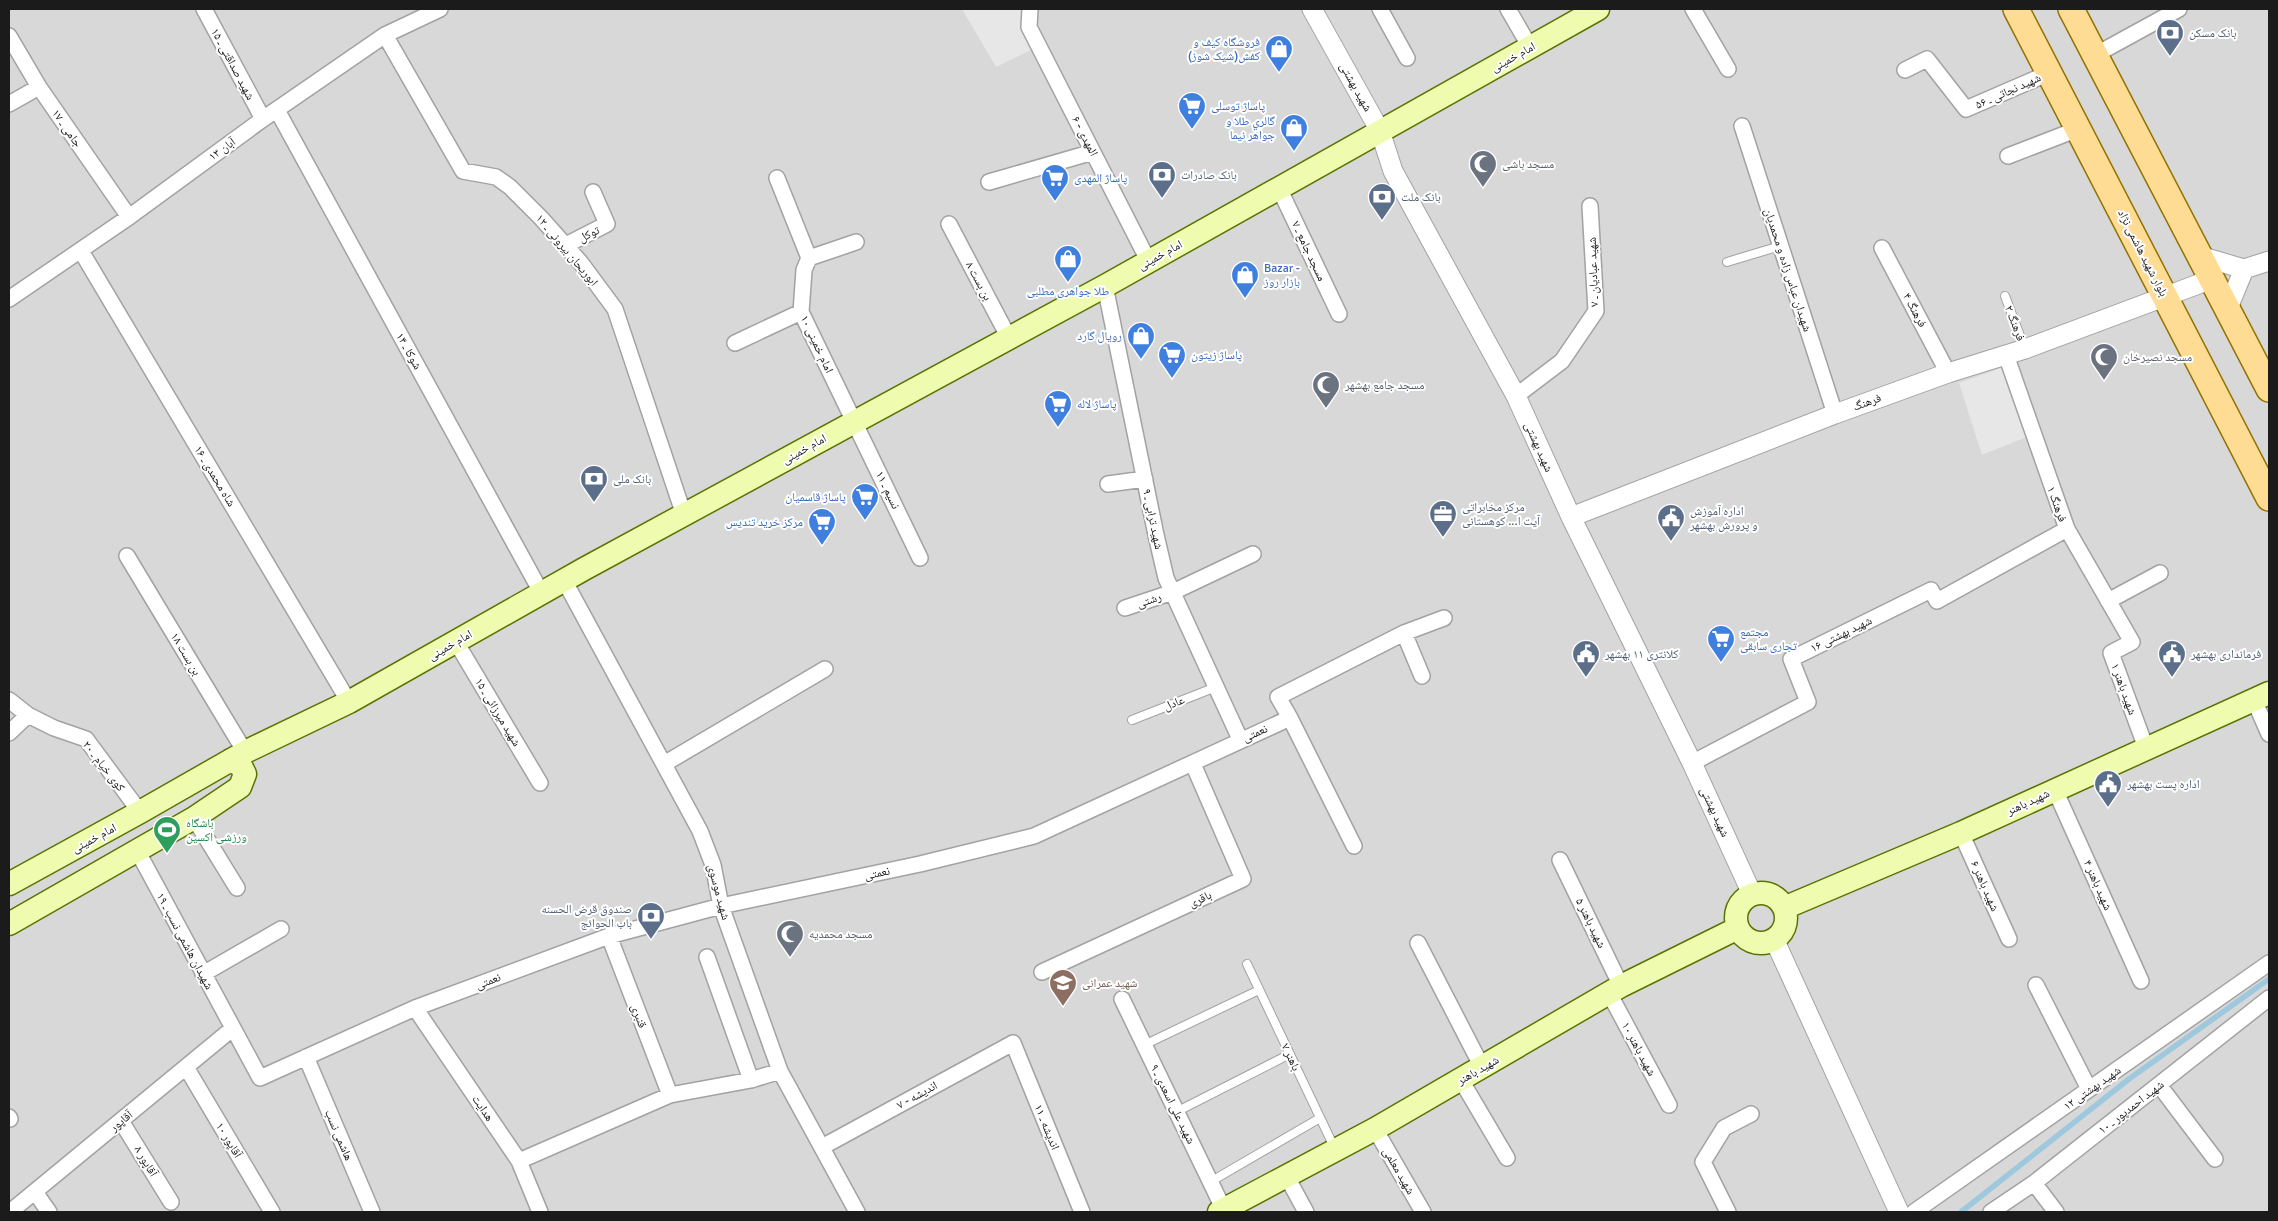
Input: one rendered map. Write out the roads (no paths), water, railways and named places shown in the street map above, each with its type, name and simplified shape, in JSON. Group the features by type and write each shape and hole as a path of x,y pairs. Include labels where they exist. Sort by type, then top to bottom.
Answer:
{"main road":[{"name":"امام خمینی","path":"9,884 238,756 348,702 542,592 1149,262 1598,9"},
{"name":"بلوار شهید هاشمی نژاد","path":"2016,9 2269,498"},
{"path":"2071,9 2269,389"},
{"name":"شهید باهنر","path":"1784,908 1961,833 2262,697"},
{"path":"9,924 138,852 240,787 245,774 238,756"},
{"path":"1767,893 1780,901 1784,908 1785,926 1774,940 1766,943 1749,941 1738,928 1736,922 1737,908 1741,902 1752,894 1767,893"},
{"name":"شهید باهنر","path":"1221,1211 1375,1129 1615,990 1738,928"}],"street":[{"name":"شهید صداقتی ـ ۱۵","path":"204,9 263,119"},
{"name":"۱۳ آبان","path":"9,299 81,251 263,119 385,35 440,9"},
{"name":"المهدی - ۶","path":"1030,9 1029,27 1149,262"},
{"name":"شهید بهشتی","path":"1312,9 1380,131 1393,171 1516,396 1571,517 1692,763 1752,894"},
{"path":"1380,9 1407,58"},
{"path":"1508,9 1530,47"},
{"path":"1693,9 1728,69"},
{"path":"2095,55 2179,9"},
{"name":"ابوریحان بیرونی ـ ۱۲","path":"385,35 463,171 496,177 510,187 581,263 615,309 684,515"},
{"name":"جامی ـ ۱۷","path":"9,36 39,87 129,217"},
{"name":"شهید نجاتی ـ ۵۶","path":"1905,70 1927,59 1966,109 2049,73"},
{"path":"9,104 39,87"},
{"name":"شوکا ـ ۱۴","path":"277,110 542,592"},
{"name":"شهیدان عباس زاده و محمدیان","path":"1742,126 1834,414"},
{"path":"2008,156 2078,129"},
{"path":"989,182 1093,152"},
{"path":"777,178 809,258 856,242"},
{"name":"مسجد جامع ـ ۷","path":"1279,188 1339,314"},
{"name":"توکل","path":"566,246 607,224 593,192"},
{"name":"شهید عبادیان ـ ۷","path":"1516,396 1562,361 1596,311 1590,206"},
{"name":"بن بست ۸","path":"949,224 1009,338"},
{"name":"فرهنگ ۴","path":"1882,248 1948,373"},
{"name":"شاه محمدی ـ ۱۶","path":"81,251 348,702"},
{"path":"2200,256 2244,269 2269,261"},
{"name":"امام خمینی ۱۰","path":"809,258 804,270 801,312 855,422"},
{"path":"2228,308 2244,269"},
{"name":"فرهنگ","path":"1571,517 1834,414 1948,373 2025,349 2212,279"},
{"name":"شهید ترابی ـ ۹","path":"1105,286 1164,570 1240,739"},
{"path":"735,343 801,312"},
{"name":"فرهنگ ۱","path":"2006,354 2067,529 2132,642"},
{"name":"نسیم ـ ۱۱","path":"855,422 920,558"},
{"path":"1108,484 1145,479"},
{"name":"شهید بهشتی ۱۶","path":"1692,763 1808,702 1791,659 1931,590 1937,601 2067,529"},
{"name":"رشتی","path":"1125,608 1173,592 1253,554"},
{"name":"بن بست ۱۸","path":"127,556 238,756"},
{"path":"2108,601 2160,574"},
{"name":"شهید موسوی","path":"564,580 700,831 712,865 721,906 780,1071 857,1212"},
{"path":"1354,846 1278,696 1404,633 1444,618"},
{"path":"1404,633 1422,676"},
{"name":"شهید میرزائی ـ ۱۵","path":"456,642 540,783"},
{"name":"شهید باهنر ۱","path":"2132,642 2111,653 2146,748"},
{"path":"664,764 825,669"},
{"path":"2262,697 2269,734"},
{"name":"کوی خیام ـ ۲۰","path":"9,700 28,715 54,728 86,739 140,812"},
{"path":"9,733 28,715"},
{"name":"نعمتی","path":"260,1078 415,1008 609,936 721,906 920,864 1034,836 1192,764 1240,739 1290,718"},
{"name":"باقری","path":"1042,972 1243,879 1192,764"},
{"name":"شهید باهنر ۴","path":"2055,790 2142,981"},
{"path":"194,818 237,888"},
{"name":"شهید باهنر ۶","path":"1961,833 2009,939"},
{"name":"شهیدان هاشمی نسب ـ ۱۹","path":"138,852 260,1078"},
{"name":"شهید باهنر ۵","path":"1560,860 1615,990"},
{"path":"203,974 281,929"},
{"name":"قنبری","path":"609,936 670,1095"},
{"path":"1774,940 1899,1212"},
{"path":"1418,943 1482,1067"},
{"path":"707,957 751,1080"},
{"name":"شهید بهشتی ۱۲","path":"1914,1212 2269,963"},
{"path":"2036,984 2089,1089"},
{"name":"شهید باهنر ۱۰","path":"1615,990 1669,1105"},
{"name":"شهید احمدپور ـ ۱۰","path":"1991,1212 2034,1182 2269,998"},
{"name":"شهید علی اسعدی ـ ۹","path":"1122,999 1210,1182 1221,1211"},
{"name":"هدایت","path":"415,1008 519,1161 540,1212"},
{"name":"آقاپور","path":"10,1212 232,1029"},
{"name":"اندیشه - ۷","path":"822,1147 1013,1043"},
{"name":"اندیشه ـ ۱۱","path":"1013,1043 1082,1212"},
{"name":"هاشمی نسب","path":"306,1057 372,1212"},
{"name":"آقاپور ۱۰","path":"186,1067 272,1212"},
{"path":"519,1161 670,1095 751,1080 780,1071"},
{"path":"1461,1080 1507,1158"},
{"path":"2158,1085 2215,1159"},
{"path":"1728,1212 1703,1162 1724,1128 1751,1114"},
{"name":"آقاپور ۸","path":"121,1121 171,1202"},
{"name":"شهید معلمی","path":"1375,1129 1423,1212"},
{"path":"1288,1177 1306,1212"},
{"path":"2034,1182 2056,1212"},
{"path":"35,1192 49,1212"}],"lane":[{"path":"1727,262 1780,246"},
{"name":"فرهنگ ۲","path":"2005,296 2025,349"},
{"name":"عادل","path":"1132,720 1216,686"},
{"name":"باهنر ۷","path":"1247,964 1336,1150"},
{"path":"1144,1045 1259,990"},
{"path":"1176,1112 1290,1054"},
{"path":"1210,1182 1320,1118"}],"waterway":[{"path":"1961,1212 2129,1079 2269,979"}],"place":[{"name":"بانک مسکن","path":"2170,57"},
{"name":"فروشگاه کیف و کفش(شیک شوز)","path":"1279,73"},
{"name":"پاساژ توسلی","path":"1192,130"},
{"name":"گالري طلا و جواهر نيما","path":"1294,152"},
{"name":"مسجد باشی","path":"1483,188"},
{"name":"بانک صادرات","path":"1162,199"},
{"name":"پاساژ المهدی","path":"1055,202"},
{"name":"بانک ملت","path":"1382,221"},
{"name":"طلا جواهری مطلبی","path":"1068,283"},
{"name":"Bazar - بازار روز","path":"1245,299"},
{"name":"رویال گارد","path":"1141,360"},
{"name":"پاساژ زیتون","path":"1172,379"},
{"name":"مسجد نصیرخان","path":"2104,381"},
{"name":"مسجد جامع بهشهر","path":"1326,409"},
{"name":"پاساژ لاله","path":"1058,428"},
{"name":"بانک ملی","path":"594,503"},
{"name":"پاساژ قاسمیان","path":"865,521"},
{"name":"مرکز مخابراتی آیت ا... کوهستانی","path":"1443,538"},
{"name":"اداره آموزش و پرورش بهشهر","path":"1671,542"},
{"name":"مرکز خرید تندیس","path":"822,546"},
{"name":"مجتمع تجاری سابقی","path":"1721,663"},
{"name":"کلانتری ۱۱ بهشهر","path":"1586,678"},
{"name":"فرمانداری بهشهر","path":"2172,678"},
{"name":"اداره پست بهشهر","path":"2108,808"},
{"name":"باشگاه ورزشی اکسین","path":"167,854"},
{"name":"صندوق قرض الحسنه باب الحوائج","path":"651,940"},
{"name":"مسجد محمدیه","path":"790,958"},
{"name":"شهید عمرانی","path":"1063,1007"}]}
